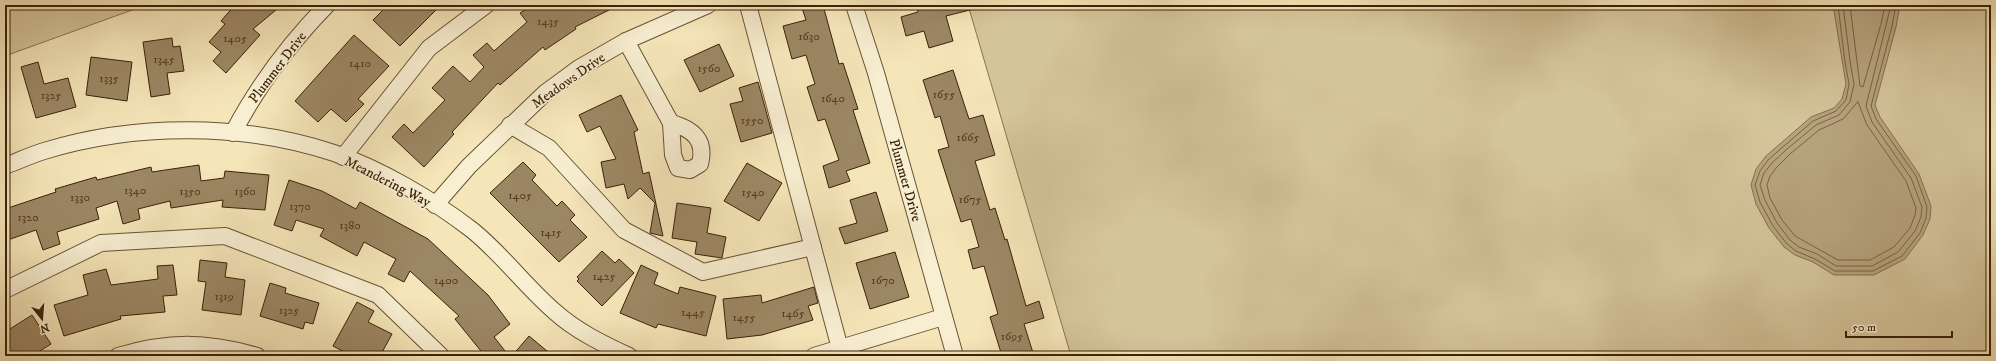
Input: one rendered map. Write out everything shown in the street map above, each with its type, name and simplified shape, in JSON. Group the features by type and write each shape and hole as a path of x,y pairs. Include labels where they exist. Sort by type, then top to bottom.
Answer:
{"street":[{"name":"Plummer Drive","path":"233,133 251,98 273,67 327,5"},
{"path":"343,157 429,48 486,5"},
{"name":"Meadows Drive","path":"435,205 468,166 510,125 545,93 579,68 626,41 708,5"},
{"path":"748,5 841,352"},
{"name":"Plummer Drive","path":"854,5 876,73 910,190 943,317 955,356"},
{"path":"626,41 671,123"},
{"path":"510,125 549,148 624,230 704,272 813,247"},
{"name":"Meandering Way","path":"5,166 43,151 134,132 179,130 233,133 308,146 362,164 435,205 472,230 510,265 554,312 596,341 629,356"},
{"path":"5,290 101,243 225,236 378,295 441,356"},
{"path":"814,356 841,352 943,317"},
{"path":"118,356 133,351 187,343 217,346 257,356"}],"shaded area":[{"path":"5,5 146,5 5,56"},
{"path":"968,5 1991,5 1991,356 1071,356"}],"water":[{"path":"1833,5 1900,5 1896,27 1875,105 1880,117 1919,174 1931,206 1930,219 1923,235 1905,259 1874,275 1834,275 1813,262 1795,255 1784,247 1769,228 1756,204 1751,185 1756,169 1766,156 1811,117 1834,108 1842,99 1846,84"}],"building":[{"path":"235,5 282,5 253,29 260,35 226,73 213,61 221,52 209,42 225,24 221,21"},
{"path":"388,5 441,5 400,46 373,20"},
{"path":"533,5 619,5 575,27 576,29 545,50 543,47 500,85 498,83 452,132 454,134 424,167 392,137 404,124 413,133 445,100 432,88 453,66 470,82 484,67 473,55 487,43 494,51 527,22 520,13"},
{"path":"813,5 823,5 839,64 843,63 858,109 853,110 870,163 846,171 850,181 829,188 823,166 839,160 825,119 818,121 807,87 815,84 806,55 792,59 783,26 806,20 802,8"},
{"path":"916,5 974,5 974,9 946,16 953,41 929,48 924,31 906,36 901,17 918,12"},
{"path":"354,35 389,66 358,99 364,104 346,122 331,109 318,122 295,101"},
{"path":"172,38 173,47 180,46 184,71 167,73 170,94 151,97 143,42"},
{"path":"719,44 734,76 700,92 684,60"},
{"path":"91,57 132,62 127,101 86,95"},
{"path":"38,62 44,84 68,78 76,107 36,118 21,67"},
{"path":"953,70 969,119 983,115 995,155 975,161 990,210 995,208 1005,240 1007,239 1026,306 1039,301 1044,318 1024,324 1034,356 1002,356 990,317 998,314 984,266 973,269 968,250 979,247 971,219 961,222 938,150 949,147 940,116 935,118 923,80"},
{"path":"758,82 772,133 741,142 730,104 743,101 739,88"},
{"path":"621,95 638,130 634,132 643,174 649,172 663,236 650,233 655,203 640,188 628,199 624,184 606,188 601,162 616,159 600,126 587,132 579,115"},
{"path":"523,162 536,175 532,180 557,206 562,201 575,215 570,220 587,237 559,262 490,193"},
{"path":"747,163 782,183 759,221 724,201"},
{"path":"199,165 201,181 224,178 225,171 269,175 265,210 222,207 223,200 171,208 170,201 138,209 140,219 123,224 117,201 96,208 99,219 57,232 60,244 43,250 36,230 5,241 5,209 56,192 55,189 96,177 97,180 151,167 152,172"},
{"path":"289,180 322,191 356,209 360,202 428,239 488,295 510,324 494,337 509,356 485,356 455,319 459,316 410,271 404,282 388,274 396,259 364,242 357,256 320,236 324,229 296,220 292,231 274,225"},
{"path":"876,192 888,231 845,244 839,228 857,223 850,200"},
{"path":"677,203 711,208 707,233 726,237 722,258 695,254 697,242 672,238"},
{"path":"602,251 615,263 619,259 634,273 602,306 577,281 579,279 577,277"},
{"path":"895,252 909,297 870,309 856,263"},
{"path":"200,260 227,263 225,277 245,280 241,315 202,310 206,282 198,281"},
{"path":"173,265 177,295 163,296 165,312 120,316 121,319 64,336 54,305 88,295 83,275 106,269 111,285 158,279 157,266"},
{"path":"641,265 658,273 654,284 678,294 680,287 716,296 706,336 658,324 656,328 620,313"},
{"path":"270,283 286,288 285,293 319,303 313,324 305,322 303,329 260,316"},
{"path":"814,287 818,303 808,306 813,320 762,335 727,339 723,299 761,295 762,303"},
{"path":"357,302 374,311 368,322 392,334 380,356 352,356 333,346"},
{"path":"32,315 51,344 32,356 5,356 5,332"},
{"path":"529,336 553,356 512,356"}]}
